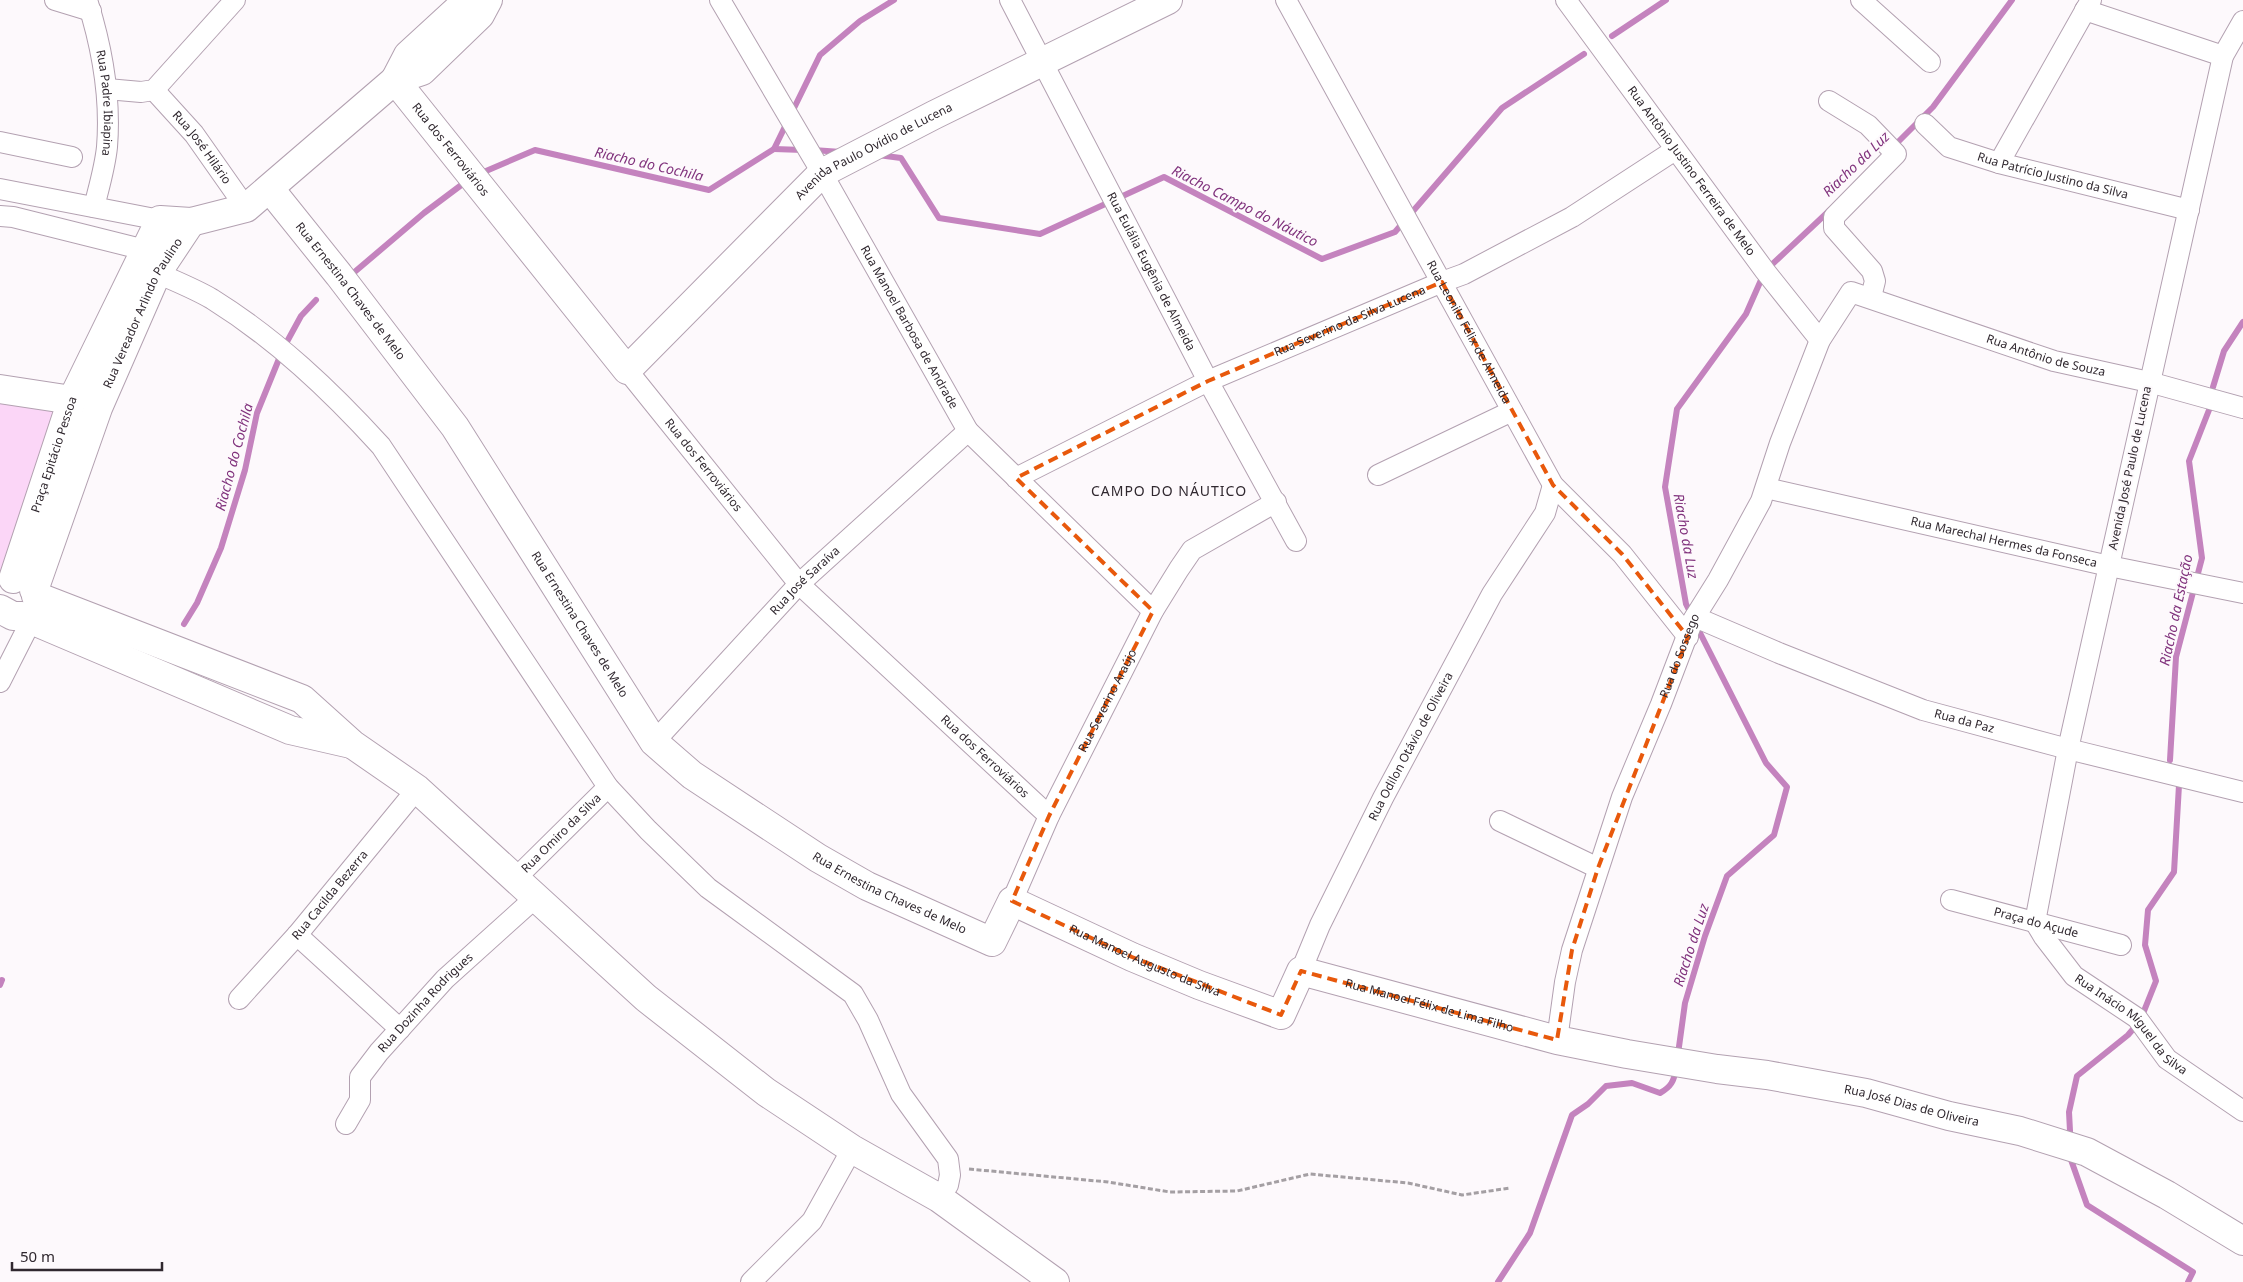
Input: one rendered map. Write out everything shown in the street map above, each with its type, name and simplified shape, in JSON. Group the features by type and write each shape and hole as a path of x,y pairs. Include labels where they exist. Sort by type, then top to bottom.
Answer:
{"street":[{"path":"55,0 89,6"},
{"path":"107,89 141,92 154,90 235,0"},
{"path":"0,216 13,217 153,246 191,222 246,208 395,80 408,55 468,0"},
{"path":"395,80 422,71 480,15 488,0"},
{"name":"Rua Manoel Barbosa de Andrade","path":"720,0 822,173 968,431 1152,612"},
{"name":"Rua Eulália Eugênia de Almeida","path":"1010,0 1208,381 1296,541"},
{"name":"Avenida Paulo Ovídio de Lucena","path":"627,370 822,173 1168,0"},
{"name":"Rua Leonilo Félix de Almeida","path":"1286,0 1553,485 1622,554 1688,637"},
{"name":"Rua Antônio Justino Ferreira de Melo","path":"1566,0 1675,150 1820,340"},
{"path":"1862,0 1930,62"},
{"path":"1999,163 2088,5 2223,56"},
{"name":"Rua Padre Ibiapina","path":"89,6 107,89 107,146 94,206"},
{"name":"Avenida José Paulo de Lucena","path":"2036,922 2068,749 2223,56 2243,20"},
{"name":"Rua dos Ferroviários","path":"395,80 799,584 1049,816"},
{"name":"Rua José Hilário","path":"154,90 194,134 246,208"},
{"path":"1829,101 1868,125 1896,154 1834,217 1834,228 1872,270 1876,282 1871,297"},
{"name":"Rua Patrício Justino da Silva","path":"1925,124 1949,147 1999,163 2189,210"},
{"path":"0,142 72,157"},
{"name":"Rua Severino da Silva Lucena","path":"1016,478 1208,381 1464,274 1572,217 1675,150"},
{"name":"Rua Ernestina Chaves de Melo","path":"270,189 340,275 455,427 654,742 692,776 818,858 867,886 992,942"},
{"path":"0,190 94,206 153,246 211,298 287,352 352,414 381,446 608,787 648,830 708,888 853,994 868,1020 900,1094 943,1150 951,1167 948,1185 938,1198"},
{"name":"Rua Vereador Arlindo Paulino","path":"72,400 153,246 191,222"},
{"name":"Rua Vereador Arlindo Paulino","path":"98,408 153,246"},
{"name":"Rua Antônio de Souza","path":"1851,292 1871,297 2054,361 2149,382 2243,408"},
{"name":"Rua do Sossego","path":"1557,1040 1565,982 1572,950 1622,797 1695,617 1718,580 1766,488 1780,443 1820,340 1851,292"},
{"name":"Praça Epitácio Pessoa","path":"0,389 72,400 13,598"},
{"path":"72,400 82,392 90,392 96,396 98,408"},
{"name":"Praça Epitácio Pessoa","path":"13,598 98,408"},
{"path":"1378,475 1512,411"},
{"name":"Rua José Saraíva","path":"654,742 799,584 968,431"},
{"name":"Rua Odilon Otávio de Oliveira","path":"1281,1015 1320,925 1384,798 1492,594 1545,513 1553,485"},
{"name":"Rua Marechal Hermes da Fonseca","path":"1766,488 2110,566 2243,593"},
{"name":"Rua Severino Araújo","path":"992,942 1049,816 1152,612 1192,550 1276,502"},
{"path":"0,682 13,598 302,699 352,744 417,789 534,898 653,1004 766,1092 852,1149 938,1198 1055,1282"},
{"name":"Rua da Paz","path":"1695,617 1779,653 1923,710 2068,749 2243,792"},
{"name":"Rua Omiro da Silva","path":"515,879 608,787"},
{"name":"Rua Cacilda Bezerra","path":"240,999 297,935 417,789"},
{"path":"1500,822 1598,868"},
{"name":"Rua Dozinha Rodrigues","path":"346,1124 360,1100 360,1077 444,979 534,898"},
{"name":"Praça do Açude","path":"1951,900 2121,945"},
{"name":"Rua Manoel Augusto da Silva","path":"1012,901 1132,957 1199,985 1281,1015"},
{"name":"Rua Inácio Miguel da Silva","path":"2036,922 2044,937 2074,976 2137,1018 2167,1059 2243,1111"},
{"path":"297,935 400,1029"},
{"name":"Rua Manoel Félix de Lima Filho","path":"1301,972 1557,1040"},
{"name":"Rua José Dias de Oliveira","path":"1557,1040 1627,1054 1767,1075 1866,1093 1949,1116 2020,1131 2087,1152 2167,1195 2243,1240"},
{"path":"751,1282 812,1220 852,1149"}],"path":[{"path":"951,1167 1108,1182 1170,1192 1237,1191 1310,1174 1408,1183 1462,1194 1510,1188"}],"highlighted area":[{"path":"1442,282 1553,485 1622,554 1688,637 1598,868 1572,950 1557,1040 1301,971 1281,1015 1132,957 1012,901 1049,816 1153,611 1016,478 1208,381"}],"shaded area":[{"path":"0,389 72,400 0,578"}],"waterway":[{"name":"Riacho do Cochila","path":"479,174 535,150 709,190 774,149 820,55 860,21 894,0"},
{"name":"Riacho Campo do Náutico","path":"1612,36 1666,0"},
{"name":"Riacho da Luz","path":"1894,146 1933,107 2012,0"},
{"name":"Riacho Campo do Náutico","path":"878,155 901,158 939,218 1040,234 1164,177 1322,259 1395,232 1502,108 1584,54"},
{"name":"Riacho Campo do Náutico","path":"774,149 803,150"},
{"name":"Riacho Campo do Náutico","path":"813,150 841,152"},
{"name":"Riacho do Cochila","path":"351,275 424,213 468,180"},
{"name":"Riacho da Luz","path":"1692,616 1686,604 1665,487 1677,409 1746,314 1765,271 1830,210"},
{"name":"Riacho do Cochila","path":"184,624 197,603 221,548 245,470 257,413 283,349 301,316 316,300"},
{"name":"Riacho da Estação","path":"2213,387 2224,351 2243,322"},
{"name":"Riacho da Estação","path":"2170,760 2176,657 2202,558 2189,461 2209,410"},
{"name":"Riacho da Luz","path":"1678,1054 1685,1003 1705,936 1727,876 1774,835 1787,787 1766,763 1696,625"},
{"name":"Riacho da Estação","path":"2070,1131 2069,1112 2077,1076 2128,1035 2140,1021 2156,981 2145,945 2148,910 2174,872 2179,785"},
{"name":"Riacho do Cochila","path":"0,985 2,980"},
{"name":"Riacho da Luz","path":"1498,1282 1530,1233 1572,1115 1588,1104 1606,1086 1632,1083 1660,1093 1671,1083 1676,1069"},
{"name":"Riacho da Estação","path":"2070,1157 2087,1205 2193,1272 2188,1282"}],"district":[{"name":"CAMPO DO NÁUTICO","path":"1169,491"}]}
